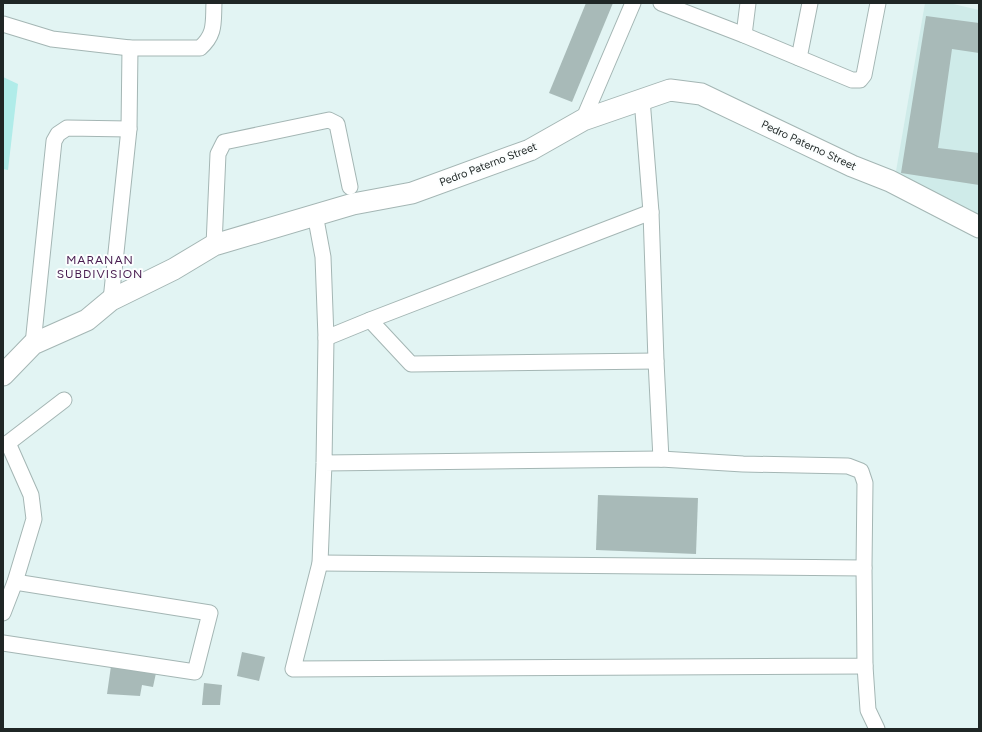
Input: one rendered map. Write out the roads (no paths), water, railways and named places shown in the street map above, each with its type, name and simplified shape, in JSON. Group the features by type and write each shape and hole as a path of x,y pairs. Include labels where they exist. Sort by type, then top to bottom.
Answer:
{"street":[{"path":"3,24 52,40 130,48 200,48 208,40 212,28 214,3"},
{"path":"582,120 633,3"},
{"path":"661,3 744,34 852,80 860,80 864,75 878,3"},
{"path":"744,34 748,3"},
{"path":"799,58 810,3"},
{"path":"111,300 129,130 130,48"},
{"name":"Pedro Paterno Street","path":"3,375 34,344 87,320 111,300 174,269 214,244 353,204 412,193 530,150 582,120 670,90 701,94 852,166 890,181 979,227"},
{"path":"642,99 650,212 661,459"},
{"path":"214,244 218,154 224,142 330,120 337,124 350,187"},
{"path":"34,344 54,141 58,134 66,128 129,130"},
{"path":"326,338 650,212"},
{"path":"316,214 323,257 326,338 324,462 320,563 293,669 865,666"},
{"path":"370,320 411,364 656,361"},
{"path":"3,613 15,582 34,519 31,494 5,444 64,400"},
{"path":"324,462 661,459 743,464 848,466 861,470 865,483 865,666 868,710 878,729"},
{"path":"320,563 864,568"},
{"path":"3,644 195,672 210,613 15,582"}],"district":[{"name":"MARANAN SUBDIVISION","path":"100,267"}]}
